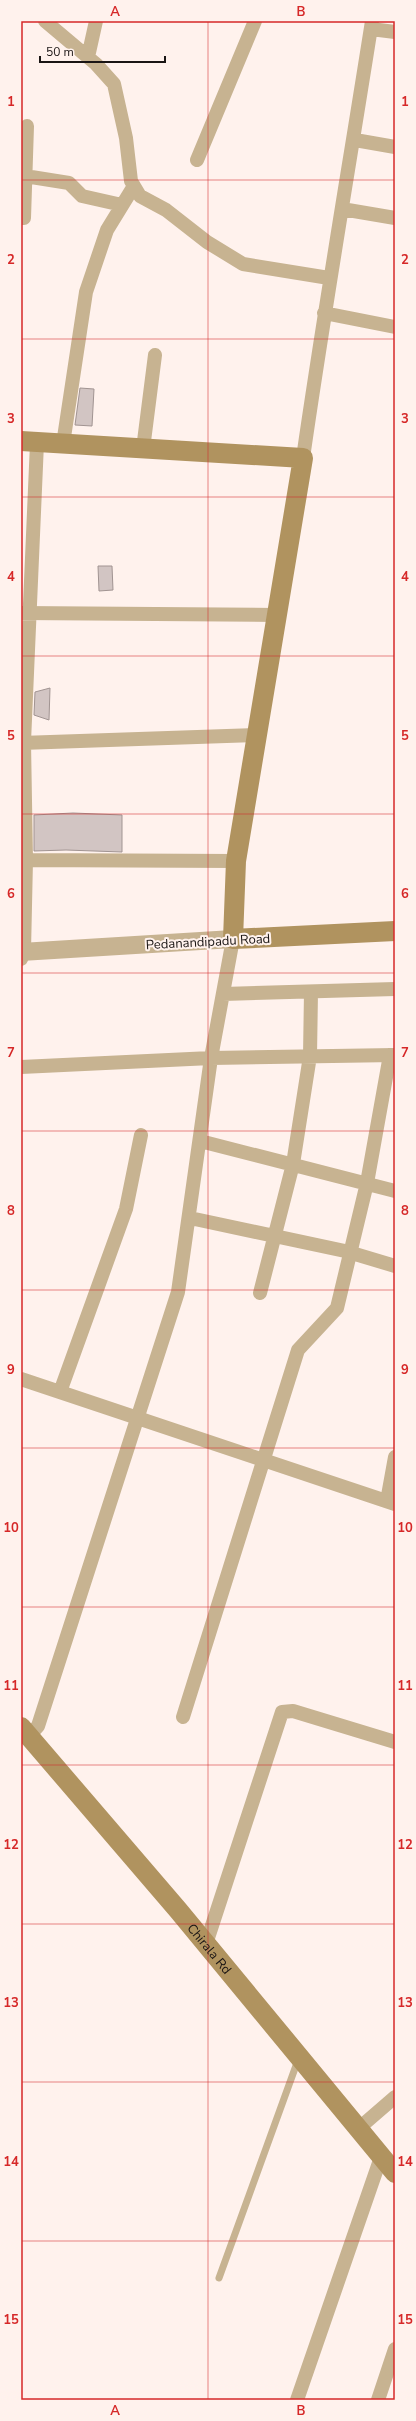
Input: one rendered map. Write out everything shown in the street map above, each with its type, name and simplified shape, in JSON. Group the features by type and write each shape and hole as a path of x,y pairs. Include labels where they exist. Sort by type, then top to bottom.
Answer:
{"main road":[{"path":"29,442 303,458 236,861 233,939"},
{"name":"Pedanandipadu Road","path":"233,939 395,931"},
{"name":"Chirala Rd","path":"25,1732 206,1944 395,2173"}],"street":[{"path":"45,21 88,57 114,84 126,138 130,181 140,196 166,210 207,242 244,264 329,278"},
{"path":"88,57 96,21"},
{"path":"197,160 255,21"},
{"path":"303,458 329,278 354,140 371,25 395,32"},
{"path":"21,218 24,218 28,126"},
{"path":"354,140 395,147"},
{"path":"26,176 69,183 82,196 122,205"},
{"path":"63,444 86,292 106,230 134,186"},
{"path":"342,209 395,218"},
{"path":"324,313 395,327"},
{"path":"143,449 155,355"},
{"path":"22,954 24,860 22,743 29,442"},
{"path":"25,614 277,615"},
{"path":"22,743 257,735"},
{"path":"24,860 236,861"},
{"path":"25,1732 38,1726 178,1292 190,1218 211,1058 233,939"},
{"name":"Pedanandipadu Road","path":"22,954 233,939"},
{"path":"223,994 395,989"},
{"path":"260,1293 293,1164 310,1056 311,992"},
{"path":"21,1067 211,1058 392,1055 351,1253 337,1308 298,1350 265,1460 183,1717"},
{"path":"60,1392 126,1208 141,1135"},
{"path":"200,1141 395,1190"},
{"path":"190,1218 351,1253 395,1266"},
{"path":"21,1378 391,1503 395,1457"},
{"path":"206,1944 282,1712 299,1712 395,1742"},
{"path":"358,2129 395,2097"},
{"path":"297,2400 382,2157"},
{"path":"378,2400 395,2349"}],"lane":[{"path":"218,2278 299,2057"}],"building":[{"path":"80,388 94,389 92,426 75,425"},
{"path":"98,566 112,566 113,590 99,591"},
{"path":"50,688 49,720 34,715 35,692"},
{"path":"73,813 122,815 122,852 66,850 34,851 34,815"}]}
